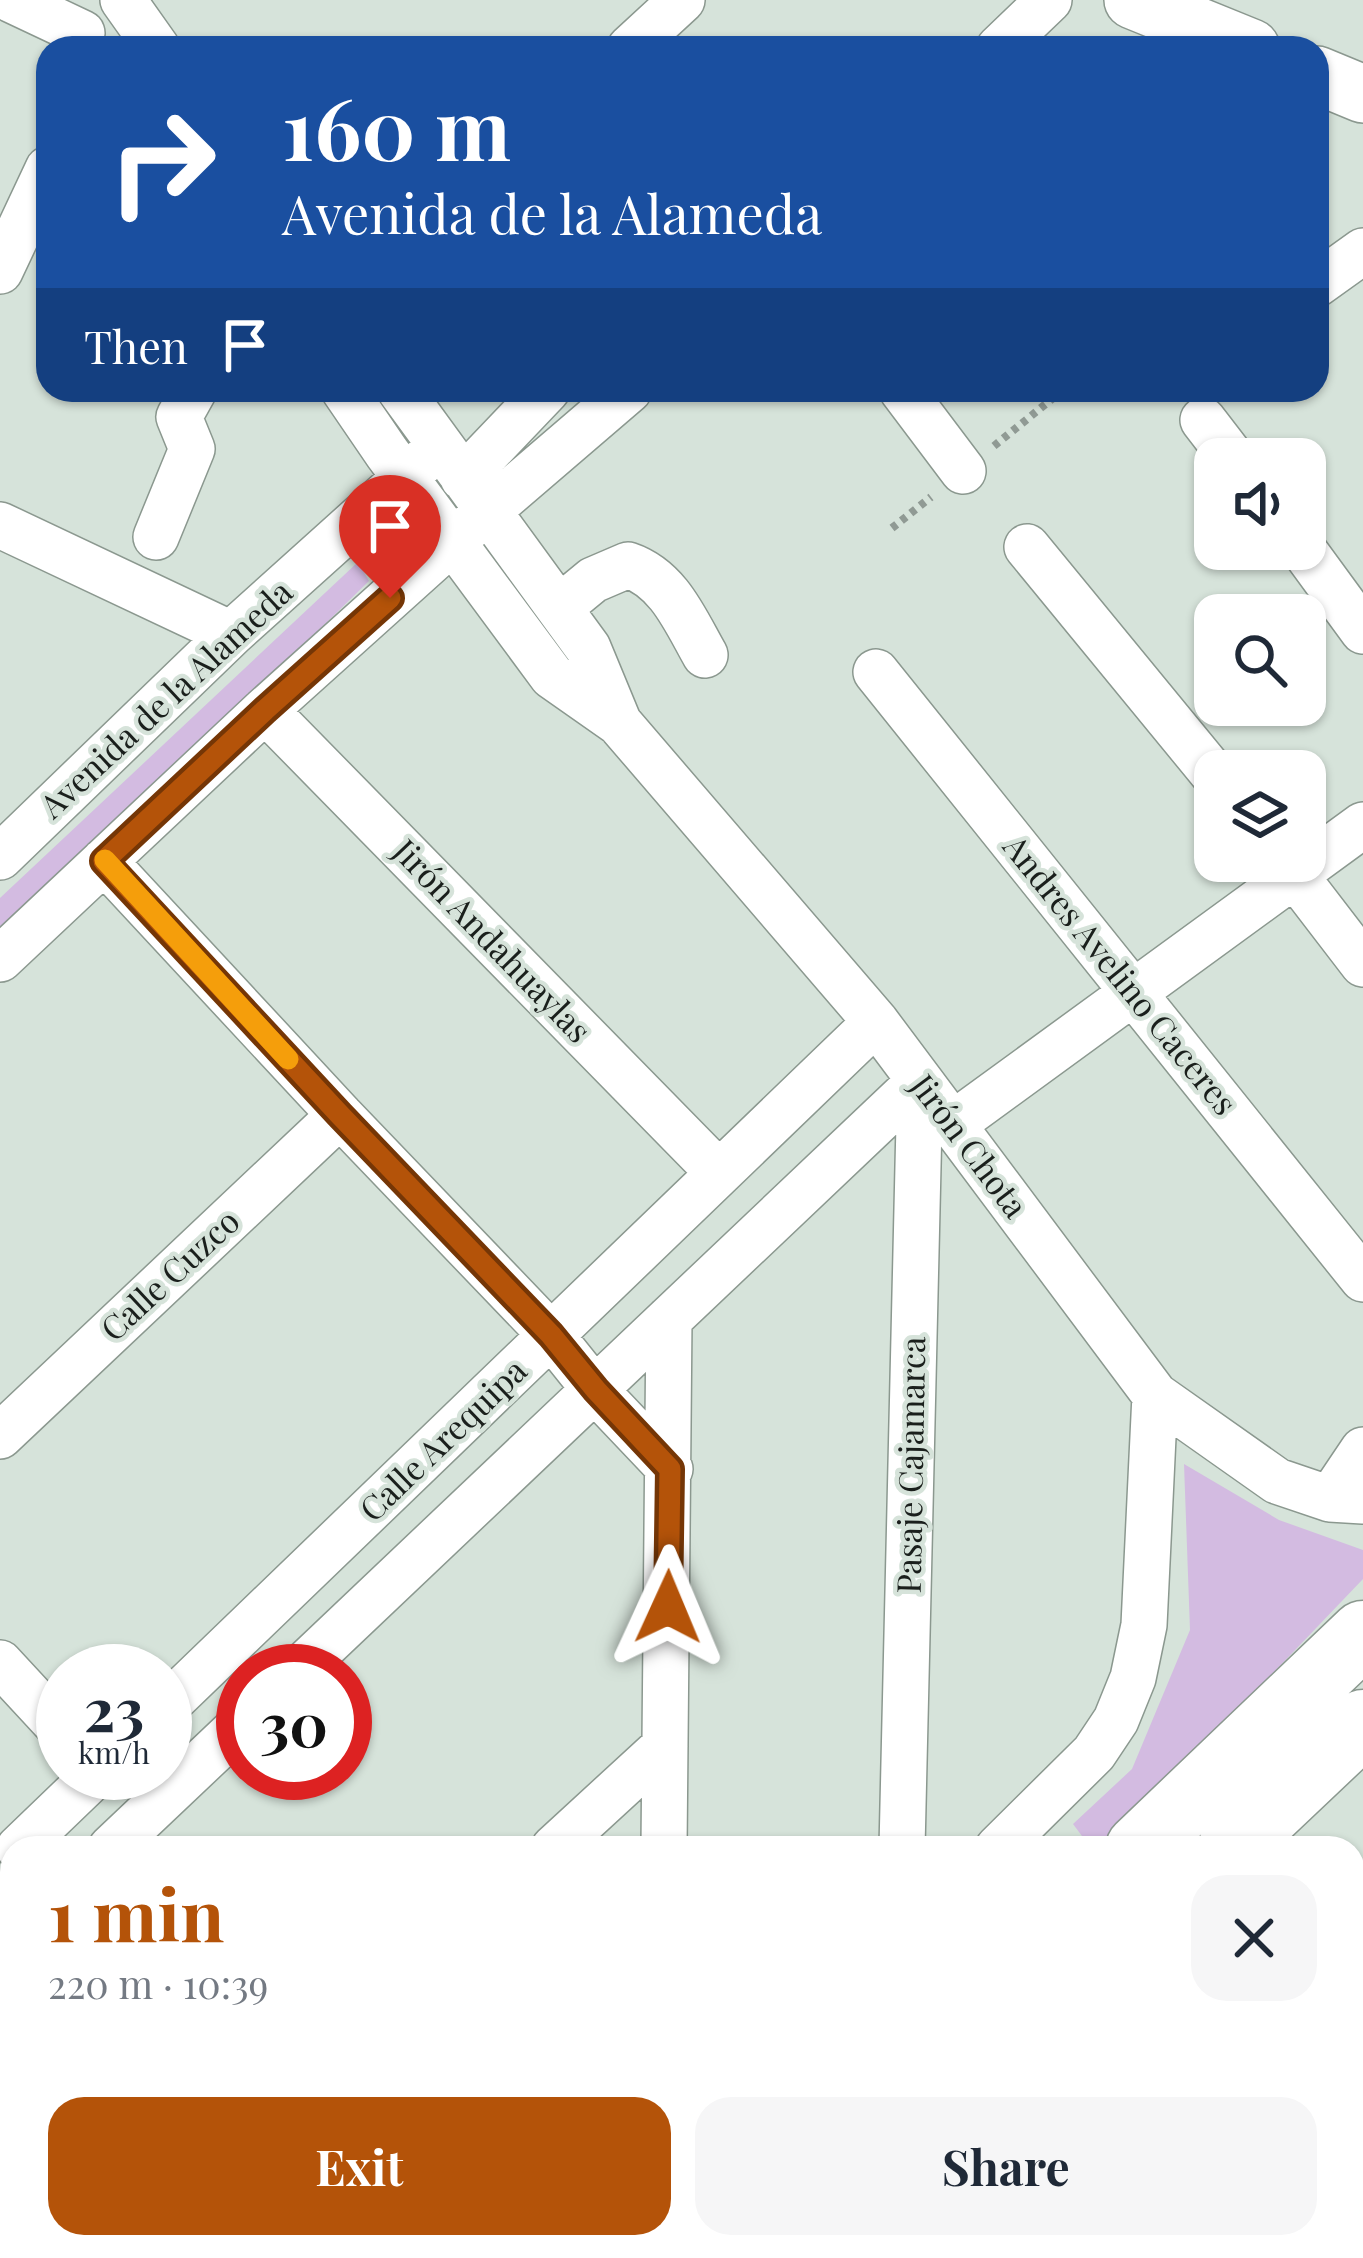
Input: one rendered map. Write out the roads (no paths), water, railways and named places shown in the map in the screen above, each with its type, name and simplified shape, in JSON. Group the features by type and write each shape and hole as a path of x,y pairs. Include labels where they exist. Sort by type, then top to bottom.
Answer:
{"highway":[{"path":"1152,1836 1363,1634"},
{"path":"1244,1836 1363,1723"}],"main road":[{"path":"1133,0 1212,36"},
{"path":"1329,80 1363,94"}],"street":[{"path":"12,0 92,35 124,2 148,36"},
{"path":"643,36 682,0"},
{"path":"1012,36 1049,0"},
{"path":"0,271 36,194"},
{"path":"1329,275 1363,250"},
{"path":"156,537 192,449 178,417 187,402"},
{"name":"Jirón Chota","path":"352,402 552,676 619,723 876,1022 1155,1395 1276,1481 1346,1500"},
{"name":"Jirón Chota","path":"409,402 589,648 619,723"},
{"path":"0,959 265,710 453,542 464,479 536,402"},
{"path":"464,479 553,458 616,402"},
{"path":"911,402 963,471"},
{"path":"1203,419 1217,438"},
{"name":"Avenida de la Alameda","path":"0,857 231,634 406,479 464,479"},
{"path":"0,525 231,634"},
{"path":"1028,548 1194,750"},
{"path":"560,608 593,580 628,565 644,570 666,588 705,655"},
{"path":"1348,576 1363,631"},
{"name":"Andres Avelino Caceres","path":"876,672 1363,1280"},
{"name":"Jirón Andahuaylas","path":"265,710 719,1173"},
{"path":"1326,847 1363,825"},
{"path":"104,861 551,1335 670,1469"},
{"path":"952,1124 1134,992 1272,882"},
{"path":"1301,882 1363,964"},
{"name":"Calle Arequipa","path":"192,1682 876,1022"},
{"name":"Calle Arequipa","path":"327,1644 920,1081"},
{"name":"Pasaje Cajamarca","path":"902,1836 920,1081"},
{"name":"Calle Cuzco","path":"0,1436 340,1115"},
{"path":"664,1836 669,1319"},
{"path":"1010,1836 1094,1753 1116,1720 1133,1678 1144,1625 1155,1395"},
{"path":"1346,1500 1363,1450"},
{"path":"0,1663 36,1702"},
{"path":"567,1836 665,1746"},
{"path":"144,1836 216,1754"},
{"path":"32,1836 70,1800"},
{"path":"117,1800 141,1836"}]}
